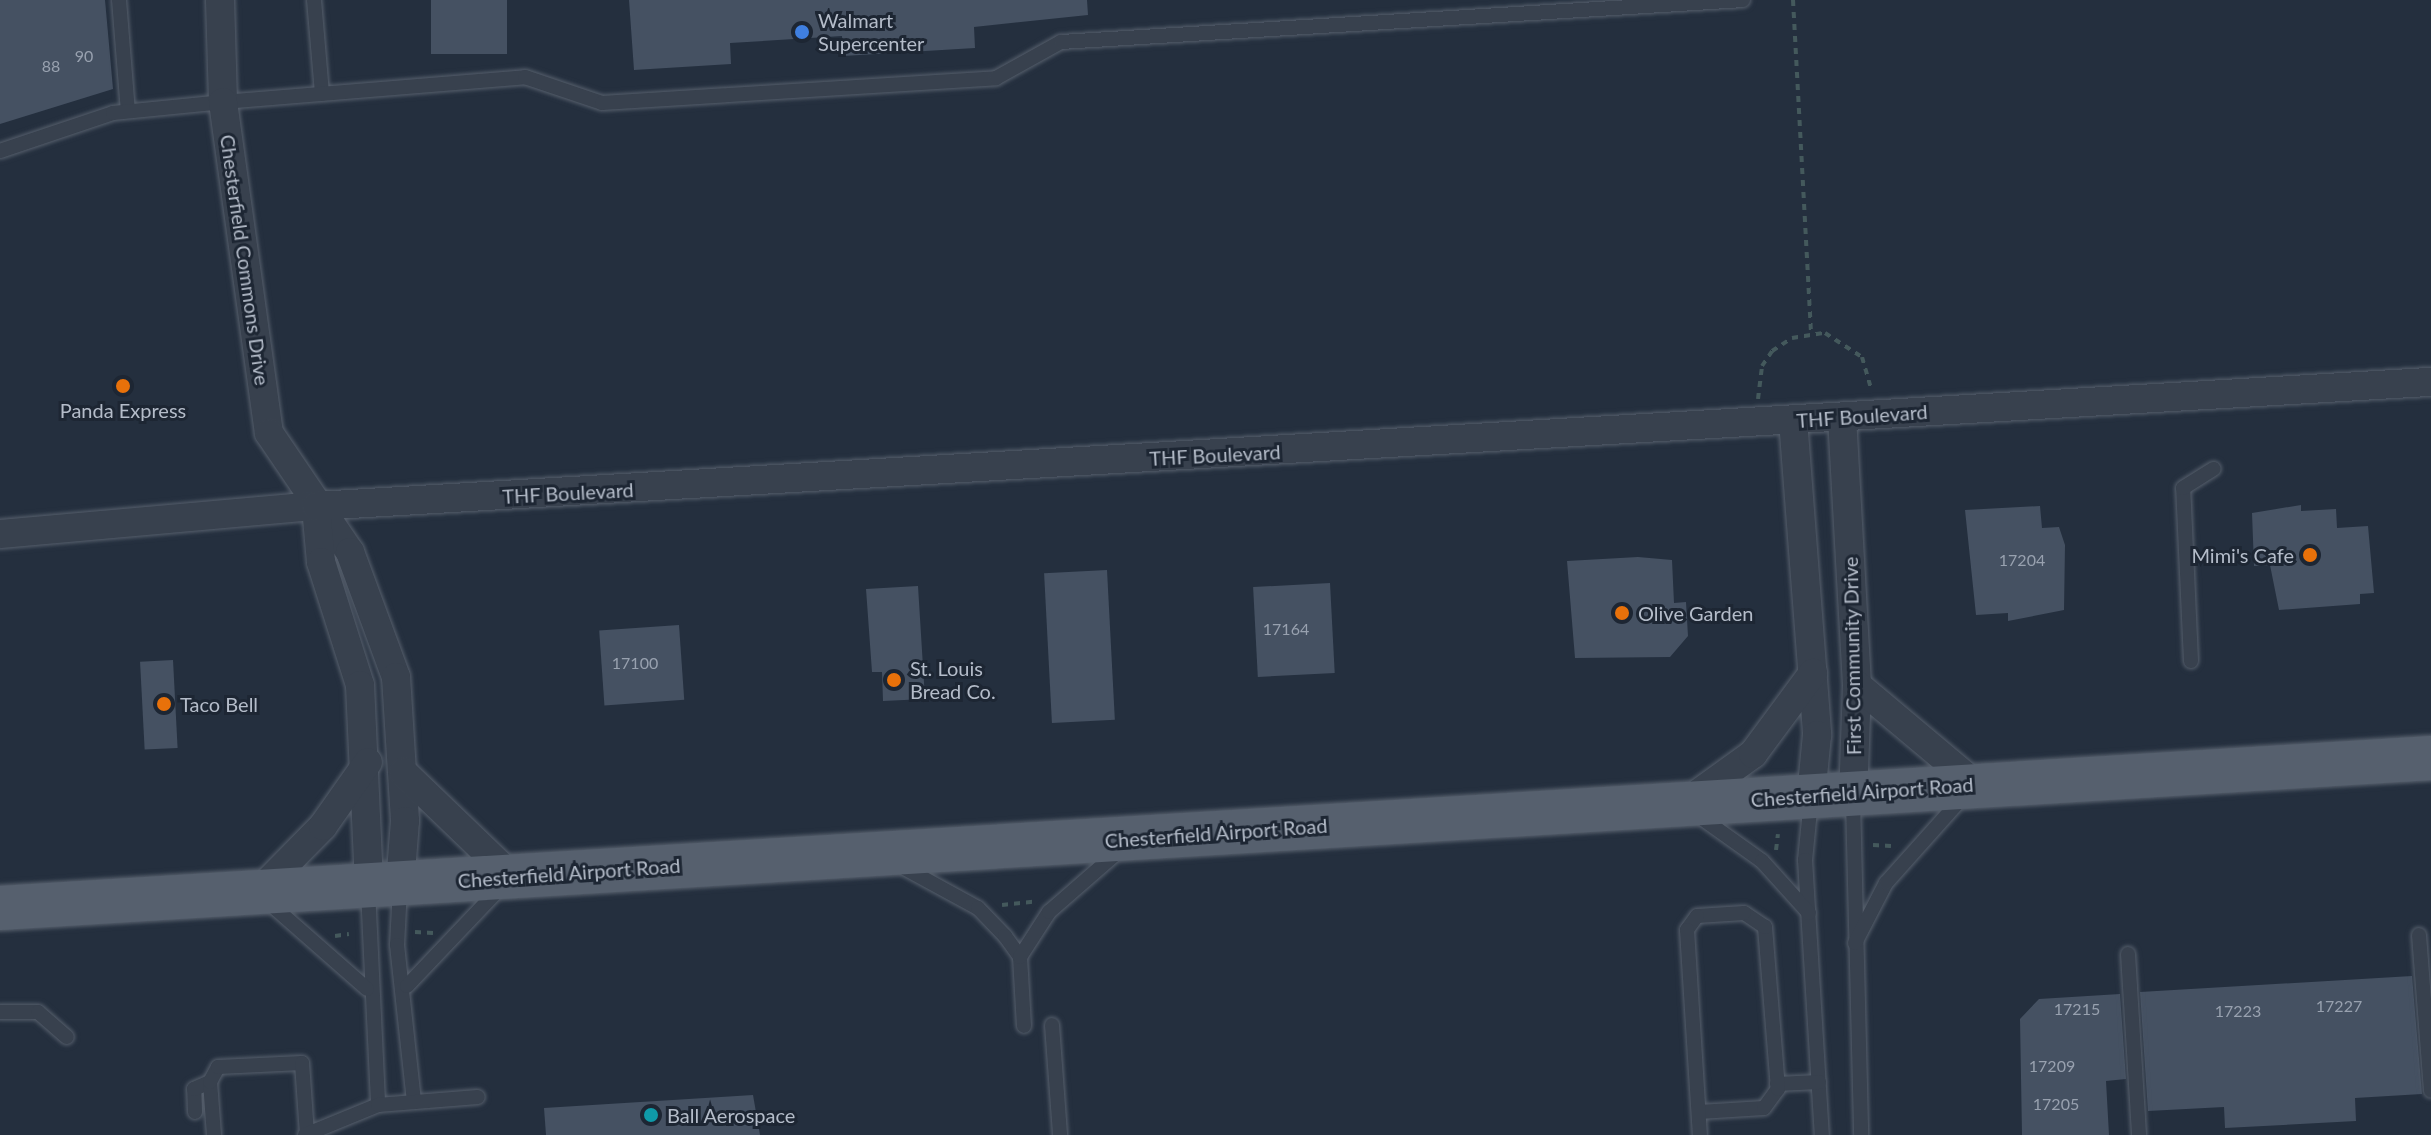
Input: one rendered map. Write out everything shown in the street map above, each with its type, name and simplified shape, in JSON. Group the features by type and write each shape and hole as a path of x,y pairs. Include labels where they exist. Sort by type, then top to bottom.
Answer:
{"main road":[{"name":"Chesterfield Airport Road","path":"0,908 2431,758"}],"street":[{"name":"Chesterfield Commons Drive","path":"220,0 223,102 269,433 350,552 386,642 403,772 384,885"},
{"name":"THF Boulevard","path":"0,534 316,506 2431,382"},
{"name":"First Community Drive","path":"1839,796 1857,685 1842,417"},
{"name":"First Community Drive","path":"1793,420 1813,673 1839,796"},
{"name":"Chesterfield Commons Drive","path":"316,506 321,562 360,685 384,885"},
{"path":"1683,804 1753,754 1813,673"},
{"path":"1857,685 1976,785"},
{"path":"257,893 323,826 368,762"},
{"path":"403,772 512,877"}],"lane":[{"path":"119,0 128,111"},
{"path":"314,0 322,94"},
{"path":"0,151 128,111 223,102 525,77 602,103 967,80 996,78 1061,42 1743,0"},
{"path":"2191,661 2183,488 2214,469"},
{"path":"1854,943 1924,834 1976,785"},
{"name":"First Community Drive","path":"1822,1135 1809,913 1839,796"},
{"name":"First Community Drive","path":"1839,796 1854,943 1861,1135"},
{"path":"1683,804 1762,861 1809,913"},
{"path":"1024,1026 1020,957 1049,912 1134,838"},
{"path":"875,852 978,908 1020,957"},
{"path":"407,986 512,877"},
{"path":"384,885 407,986 414,1102"},
{"path":"378,1105 367,989 384,885"},
{"path":"257,893 367,989"},
{"path":"1699,1112 1764,1108 1777,1084 1765,927 1744,913 1697,916 1687,930 1700,1135"},
{"path":"2419,935 2431,1091"},
{"path":"2128,954 2139,1135"},
{"path":"0,1012 38,1012 67,1037"},
{"path":"1052,1025 1060,1135"},
{"path":"214,1135 210,1082 218,1067 302,1063 306,1135 378,1105 478,1097"},
{"path":"195,1112 194,1089 210,1082"},
{"path":"1777,1084 1819,1082"}],"path":[{"path":"1793,0 1811,335"},
{"path":"1758,423 1762,366 1792,338 1811,335 1841,339 1862,357 1873,415"},
{"path":"1776,850 1778,834"},
{"path":"1779,843 1792,846"},
{"path":"1871,845 1891,846"},
{"path":"996,906 1043,901"},
{"path":"415,932 433,933"}],"building":[{"path":"0,0 105,0 113,89 0,124"},
{"path":"431,0 507,0 507,54 431,54"},
{"name":"Walmart Supercenter","path":"629,0 1087,0 1088,15 974,27 975,48 843,56 842,36 730,43 731,64 634,70"},
{"name":"Mimi's Cafe","path":"2301,505 2301,511 2336,509 2337,528 2368,526 2374,593 2360,594 2360,604 2279,610 2270,565 2254,566 2252,513"},
{"path":"2040,506 2042,528 2059,527 2065,545 2064,610 2008,621 2008,613 1976,615 1965,510"},
{"path":"1638,557 1672,560 1674,603 1686,602 1688,636 1670,657 1575,658 1567,561"},
{"path":"1107,570 1115,720 1052,723 1044,573"},
{"path":"1330,583 1335,673 1258,677 1253,587"},
{"path":"918,586 925,699 883,701 882,672 872,672 866,589"},
{"path":"679,625 684,700 604,705 599,631"},
{"path":"173,660 178,748 145,750 140,662"},
{"path":"2412,976 2422,1094 2355,1098 2356,1121 2225,1128 2224,1107 2148,1111 2140,992"},
{"path":"2120,994 2126,1079 2106,1081 2109,1135 2022,1135 2020,1019 2039,999"},
{"name":"Ball Aerospace","path":"753,1095 760,1135 546,1135 544,1108"}],"place":[{"name":"Walmart Supercenter","path":"802,32"},
{"name":"Panda Express","path":"123,386"},
{"name":"Mimi's Cafe","path":"2310,555"},
{"name":"Olive Garden","path":"1622,613"},
{"name":"St. Louis Bread Co.","path":"894,680"},
{"name":"Taco Bell","path":"164,704"},
{"name":"Ball Aerospace","path":"651,1115"}]}
